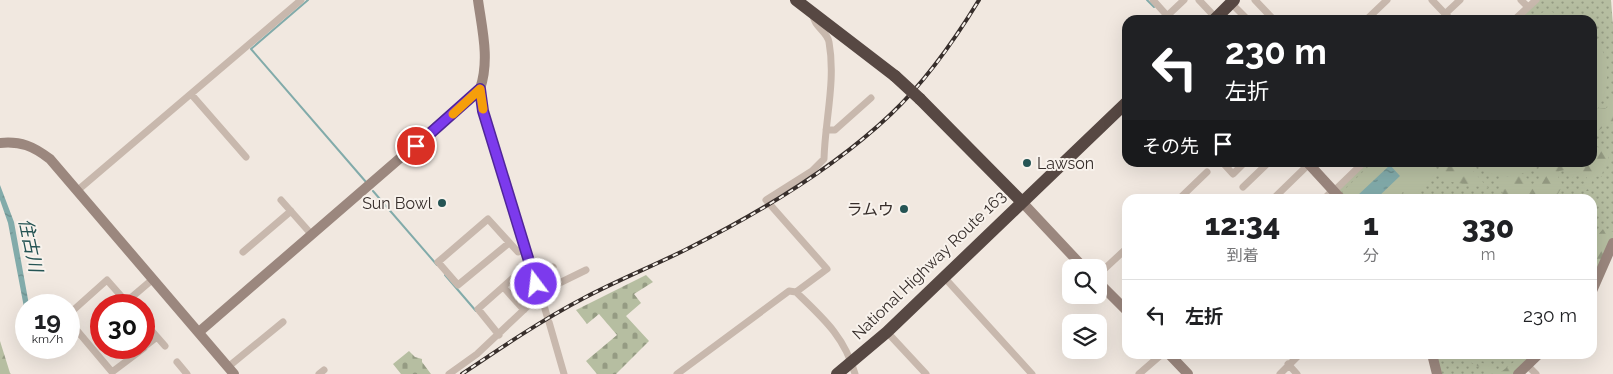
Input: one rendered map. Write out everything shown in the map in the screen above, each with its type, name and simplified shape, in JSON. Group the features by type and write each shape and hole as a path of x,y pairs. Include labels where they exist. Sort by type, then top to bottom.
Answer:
{"highway":[{"name":"National Highway Route 163","path":"796,0 895,76 1022,202 943,276 853,368 837,374"},
{"path":"1219,15 1233,1"},
{"path":"1022,202 1122,108"}],"street":[{"path":"78,190 301,0"},
{"path":"478,0 485,54 483,79 480,89 483,111 564,374"},
{"path":"1153,0 1167,15"},
{"path":"1172,15 1184,0"},
{"path":"1198,0 1211,15"},
{"path":"1255,0 1269,15"},
{"path":"1371,15 1387,0"},
{"path":"1432,0 1445,14 1460,0"},
{"path":"1521,0 1528,7"},
{"path":"1519,15 1536,0"},
{"path":"1233,1 1244,15"},
{"path":"796,292 827,269 766,200 812,171 824,159 831,95 829,43 813,18 814,13"},
{"path":"199,332 480,89"},
{"path":"191,94 246,157"},
{"path":"826,130 835,130 871,98"},
{"path":"1,143 25,144 36,148 50,159 199,332 229,371 283,322"},
{"path":"1227,167 1233,174 1240,167"},
{"path":"1243,187 1263,167"},
{"path":"1278,194 1304,167"},
{"path":"1312,167 1336,193 1359,167"},
{"path":"1184,194 1207,172"},
{"path":"281,200 312,235"},
{"path":"1022,202 1076,259"},
{"path":"243,252 291,211"},
{"path":"508,243 458,286 438,262 488,219 518,252 526,248"},
{"path":"1597,280 1613,244"},
{"path":"1107,267 1122,253"},
{"path":"499,335 478,309 530,262"},
{"path":"449,374 461,367 499,335 530,304 552,267"},
{"path":"537,291 586,270"},
{"path":"943,276 1032,374"},
{"path":"136,294 153,279"},
{"path":"91,294 107,280 118,294"},
{"path":"506,290 524,310"},
{"path":"677,374 789,291 796,292 833,330 850,356 853,368"},
{"path":"1107,291 1122,306"},
{"path":"80,304 90,295"},
{"path":"887,332 926,374"},
{"path":"80,334 90,346"},
{"path":"156,337 165,346"},
{"path":"101,359 112,372 129,359"},
{"path":"1139,374 1156,359"},
{"path":"1173,359 1188,374"},
{"path":"1280,374 1294,359"},
{"path":"1433,359 1437,374"},
{"path":"1518,374 1534,359"},
{"path":"177,362 187,374"},
{"path":"1288,364 1298,374"},
{"path":"1528,365 1536,374"}],"green space":[{"path":"1538,0 1611,0 1613,25 1613,241 1597,280 1597,194 1342,194 1339,189 1363,167 1597,167 1597,15 1522,15"},
{"path":"1548,9 1557,15 1539,15"},
{"path":"1597,42 1604,53 1607,75 1606,86 1597,110"},
{"path":"1613,99 1613,130 1612,123 1604,123 1602,128 1597,131 1597,110 1607,108 1609,101"},
{"path":"1597,147 1605,149 1609,155 1602,177 1593,176 1590,191 1585,191 1587,177 1575,174 1572,178 1565,170 1559,171 1558,177 1563,185 1558,194 1503,194 1498,181 1501,177 1523,175 1528,179 1529,186 1544,178 1539,172 1542,167 1597,167"},
{"path":"1368,167 1436,167 1436,173 1416,194 1405,194 1403,192 1401,194 1344,194 1342,192"},
{"path":"1440,167 1470,167 1488,188 1440,180"},
{"path":"1478,167 1537,167 1517,175 1508,176 1489,173"},
{"path":"1603,229 1613,232 1597,274 1597,236"},
{"path":"646,275 653,282 634,294 641,303 626,316 649,341 616,374 597,374 586,361 617,335 599,314 587,324 576,310"},
{"path":"0,341 10,373 11,374 0,374"},
{"path":"409,351 415,357 422,359 422,362 431,374 401,374 393,364"},
{"path":"1434,359 1532,359 1517,374 1438,374"},
{"path":"1464,359 1474,359 1501,372 1518,359 1530,359 1515,374 1493,374"}],"water":[{"path":"1388,167 1392,167 1400,176 1381,194 1359,194"},
{"path":"0,185 14,222 27,294 21,294 8,223 0,200"}],"waterway":[{"path":"308,0 251,49 366,182"},
{"path":"1147,0 1154,7"},
{"path":"373,191 437,265"},
{"path":"445,275 476,311"}],"railway":[{"path":"462,374 568,306 741,221 820,172 868,134 904,101 939,60 979,0"}],"slow traffic":[{"path":"453,114 480,89 483,109"}],"place":[{"name":"Lawson","path":"1027,163"},
{"name":"Sun Bowl","path":"442,203"},
{"name":"ラムウ","path":"904,209"}],"route":[{"path":"416,146 480,89 483,111 536,284"}],"water label":[{"name":"住古川","path":"31,245"}]}
